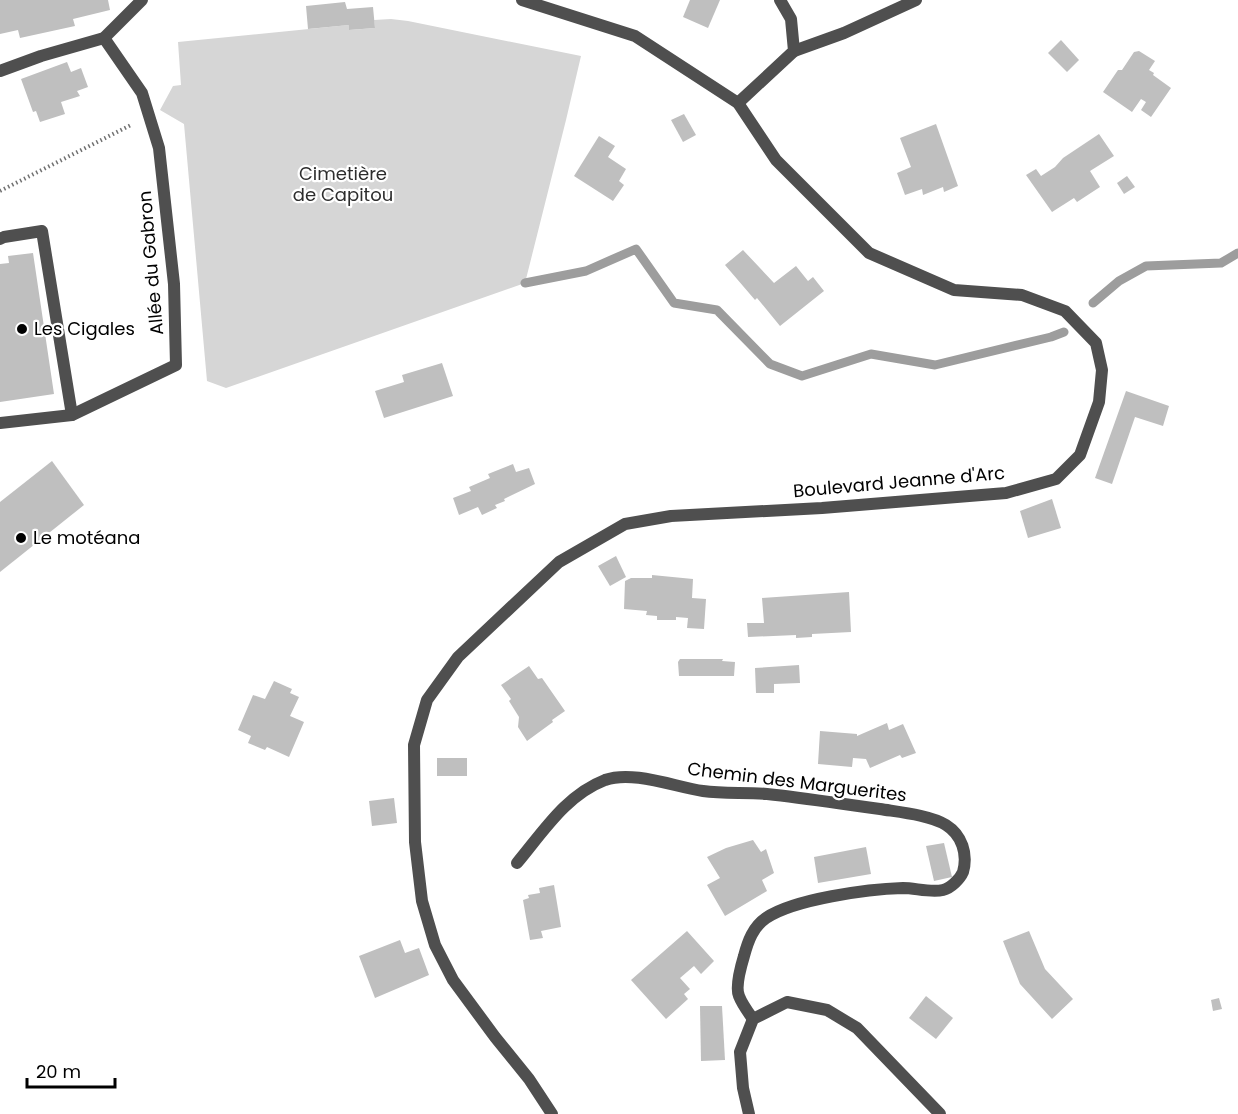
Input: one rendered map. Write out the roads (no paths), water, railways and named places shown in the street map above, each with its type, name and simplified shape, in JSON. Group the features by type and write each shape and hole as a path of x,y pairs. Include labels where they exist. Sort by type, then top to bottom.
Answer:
{"street":[{"path":"0,70 104,38 142,0"},
{"name":"Boulevard Jeanne d'Arc","path":"522,0 635,36 738,103 776,160 869,253 954,290 1022,295 1065,311 1096,343 1102,370 1099,402 1080,455 1056,478 1006,493 822,508 671,516 625,524 559,562 458,657 427,700 414,745 415,842 422,901 435,945 453,980 529,1079 552,1114"},
{"path":"780,0 791,19 794,51"},
{"path":"738,103 794,51 844,33 916,0"},
{"name":"Allée du Gabron","path":"0,423 72,415 176,365 174,284 159,148 142,93 104,38"},
{"path":"0,239 42,231 72,415"},
{"name":"Chemin des Marguerites","path":"517,863 564,807 577,795 607,779 628,777 704,791 766,794 891,811 924,817 944,824 955,831 962,841 966,859 962,875 943,890 905,888 826,898 785,908 764,919 749,936 737,994 753,1019"},
{"path":"749,1114 743,1088 740,1052 753,1019 788,1002 827,1010 857,1029 940,1114"}],"waterway":[{"path":"525,283 586,271 636,249 674,303 717,310 770,364 802,376 871,354 935,365 1064,332"},
{"path":"1093,303 1119,281 1146,266 1221,263 1238,253"}],"place":[{"name":"Les Cigales","path":"22,329"},
{"name":"Le motéana","path":"21,538"}],"park label":[{"name":"Cimetière de Capitou","path":"343,184"}]}
